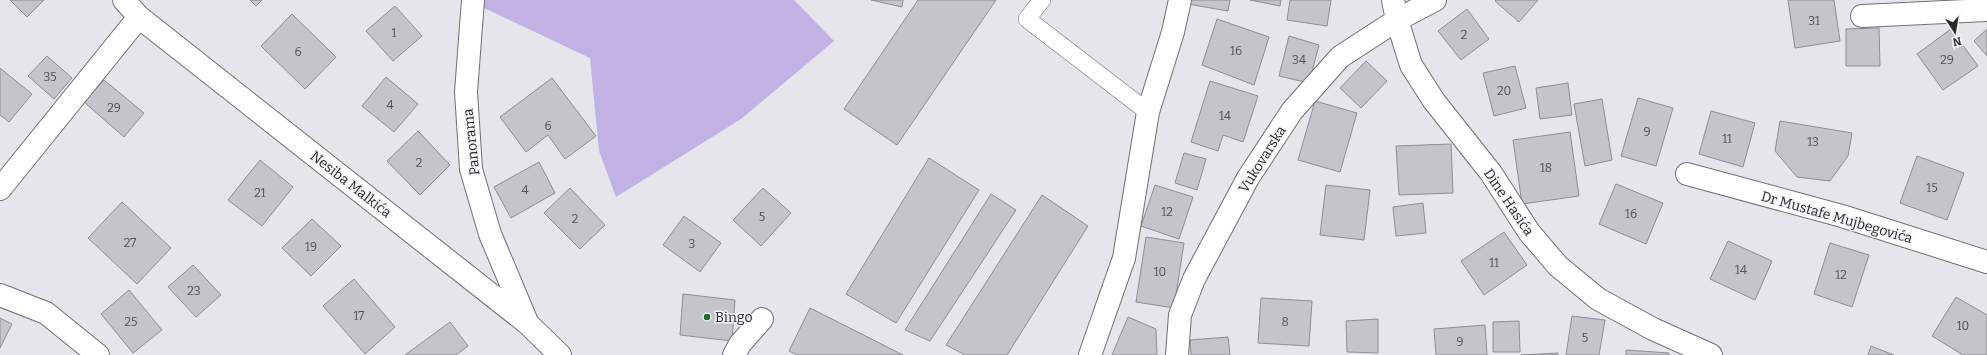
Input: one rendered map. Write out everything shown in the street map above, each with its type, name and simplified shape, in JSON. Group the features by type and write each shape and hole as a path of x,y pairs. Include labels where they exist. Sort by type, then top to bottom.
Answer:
{"street":[{"name":"Nesiba Malkića","path":"124,0 139,17 527,323 560,355"},
{"name":"Panorama","path":"473,0 466,92 471,169 490,234 527,323"},
{"path":"1090,355 1124,258 1148,112 1174,32 1180,0"},
{"path":"1395,10 1435,0"},
{"name":"Vukovarska","path":"1177,355 1180,315 1194,279 1248,178 1292,111 1340,57 1395,10"},
{"name":"Dine Hasića","path":"1395,10 1411,65 1434,101 1491,173 1529,232 1558,266 1598,300 1653,329 1711,355"},
{"path":"1862,16 1987,10"},
{"path":"0,189 139,17"},
{"name":"Dr Mustafe Mujbegovića","path":"1687,174 1842,216 1987,262"},
{"path":"0,295 46,313 98,355"},
{"path":"734,355 740,344 762,319"}],"lane":[{"path":"1042,0 1027,19 1148,112"}],"shaded area":[{"path":"467,0 794,0 834,41 741,119 616,197 599,151 590,58"}],"building":[{"path":"10,0 44,0 27,17"},
{"path":"250,0 262,0 256,6"},
{"path":"871,0 903,0 902,7"},
{"path":"918,0 996,0 897,145 844,109"},
{"path":"1182,0 1230,0 1228,11 1182,3"},
{"path":"1250,0 1281,0 1280,6"},
{"path":"1290,0 1331,0 1327,26 1287,20"},
{"path":"1538,0 1519,22 1495,1"},
{"path":"1788,0 1834,0 1840,41 1795,48"},
{"path":"395,6 422,36 393,61 366,31"},
{"path":"1467,9 1489,39 1461,60 1438,31"},
{"path":"292,14 336,57 305,89 261,46"},
{"path":"1217,19 1269,37 1254,85 1202,65"},
{"path":"1879,28 1880,66 1846,66 1846,29"},
{"path":"1951,29 1978,66 1943,90 1917,54"},
{"path":"1987,29 1987,56 1974,41"},
{"path":"1289,36 1319,45 1309,83 1279,76"},
{"path":"47,56 72,78 54,99 28,76"},
{"path":"1366,61 1387,81 1361,108 1340,88"},
{"path":"1515,66 1526,108 1494,116 1483,73"},
{"path":"0,68 32,94 9,122 0,115"},
{"path":"386,77 418,104 394,132 362,106"},
{"path":"552,78 596,136 565,159 548,135 526,152 500,117"},
{"path":"104,80 144,113 124,137 84,102"},
{"path":"1210,81 1258,96 1243,142 1223,135 1218,151 1191,142"},
{"path":"1568,83 1572,115 1540,119 1536,88"},
{"path":"1638,98 1673,108 1656,166 1621,156"},
{"path":"1602,99 1612,160 1585,166 1574,104"},
{"path":"1315,101 1357,113 1340,172 1298,160"},
{"path":"1711,111 1755,123 1743,167 1699,154"},
{"path":"1780,121 1852,133 1848,156 1830,181 1797,177 1775,151"},
{"path":"418,131 450,165 420,195 387,161"},
{"path":"1570,132 1579,196 1522,204 1513,140"},
{"path":"1451,144 1453,193 1399,195 1396,146"},
{"path":"1184,153 1206,159 1197,190 1175,183"},
{"path":"1917,156 1964,173 1947,220 1900,203"},
{"path":"929,158 979,190 896,323 846,294"},
{"path":"260,160 293,187 262,226 228,200"},
{"path":"539,162 555,193 511,218 494,187"},
{"path":"1616,184 1663,203 1646,244 1599,224"},
{"path":"1155,185 1193,197 1179,239 1141,226"},
{"path":"1326,185 1370,190 1364,240 1320,235"},
{"path":"570,188 605,225 580,249 544,213"},
{"path":"763,188 791,213 761,246 733,220"},
{"path":"991,194 1016,210 930,341 905,330"},
{"path":"1042,195 1088,226 1007,355 965,355 946,345"},
{"path":"122,202 171,248 137,284 88,238"},
{"path":"1423,203 1426,233 1396,236 1393,207"},
{"path":"684,216 721,243 700,272 663,245"},
{"path":"312,219 341,246 311,276 282,248"},
{"path":"1504,232 1527,265 1484,295 1461,261"},
{"path":"1146,237 1184,243 1174,308 1136,302"},
{"path":"1728,241 1772,261 1755,300 1710,279"},
{"path":"1830,243 1869,255 1852,307 1814,294"},
{"path":"193,265 221,295 196,317 168,287"},
{"path":"354,279 395,327 365,354 323,306"},
{"path":"129,290 162,330 133,353 101,314"},
{"name":"Bingo","path":"683,294 735,300 732,341 680,335"},
{"path":"1956,297 1987,315 1987,355 1963,355 1932,336"},
{"path":"1261,298 1312,301 1309,346 1258,343"},
{"path":"810,308 903,355 797,355 789,351"},
{"path":"1572,316 1605,320 1599,355 1566,355"},
{"path":"1128,317 1156,329 1157,355 1112,355"},
{"path":"0,318 12,324 0,348"},
{"path":"1378,319 1378,353 1347,352 1346,321"},
{"path":"1519,321 1520,352 1493,352 1493,322"},
{"path":"450,322 468,346 456,355 405,355"},
{"path":"1485,325 1487,355 1436,355 1434,329"},
{"path":"1228,337 1230,355 1191,355 1190,340"},
{"path":"1871,346 1894,355 1868,355"},
{"path":"1626,350 1669,353 1669,355 1626,355"},
{"path":"1558,353 1558,355 1521,355"}],"place":[{"name":"Bingo","path":"707,317"}]}
